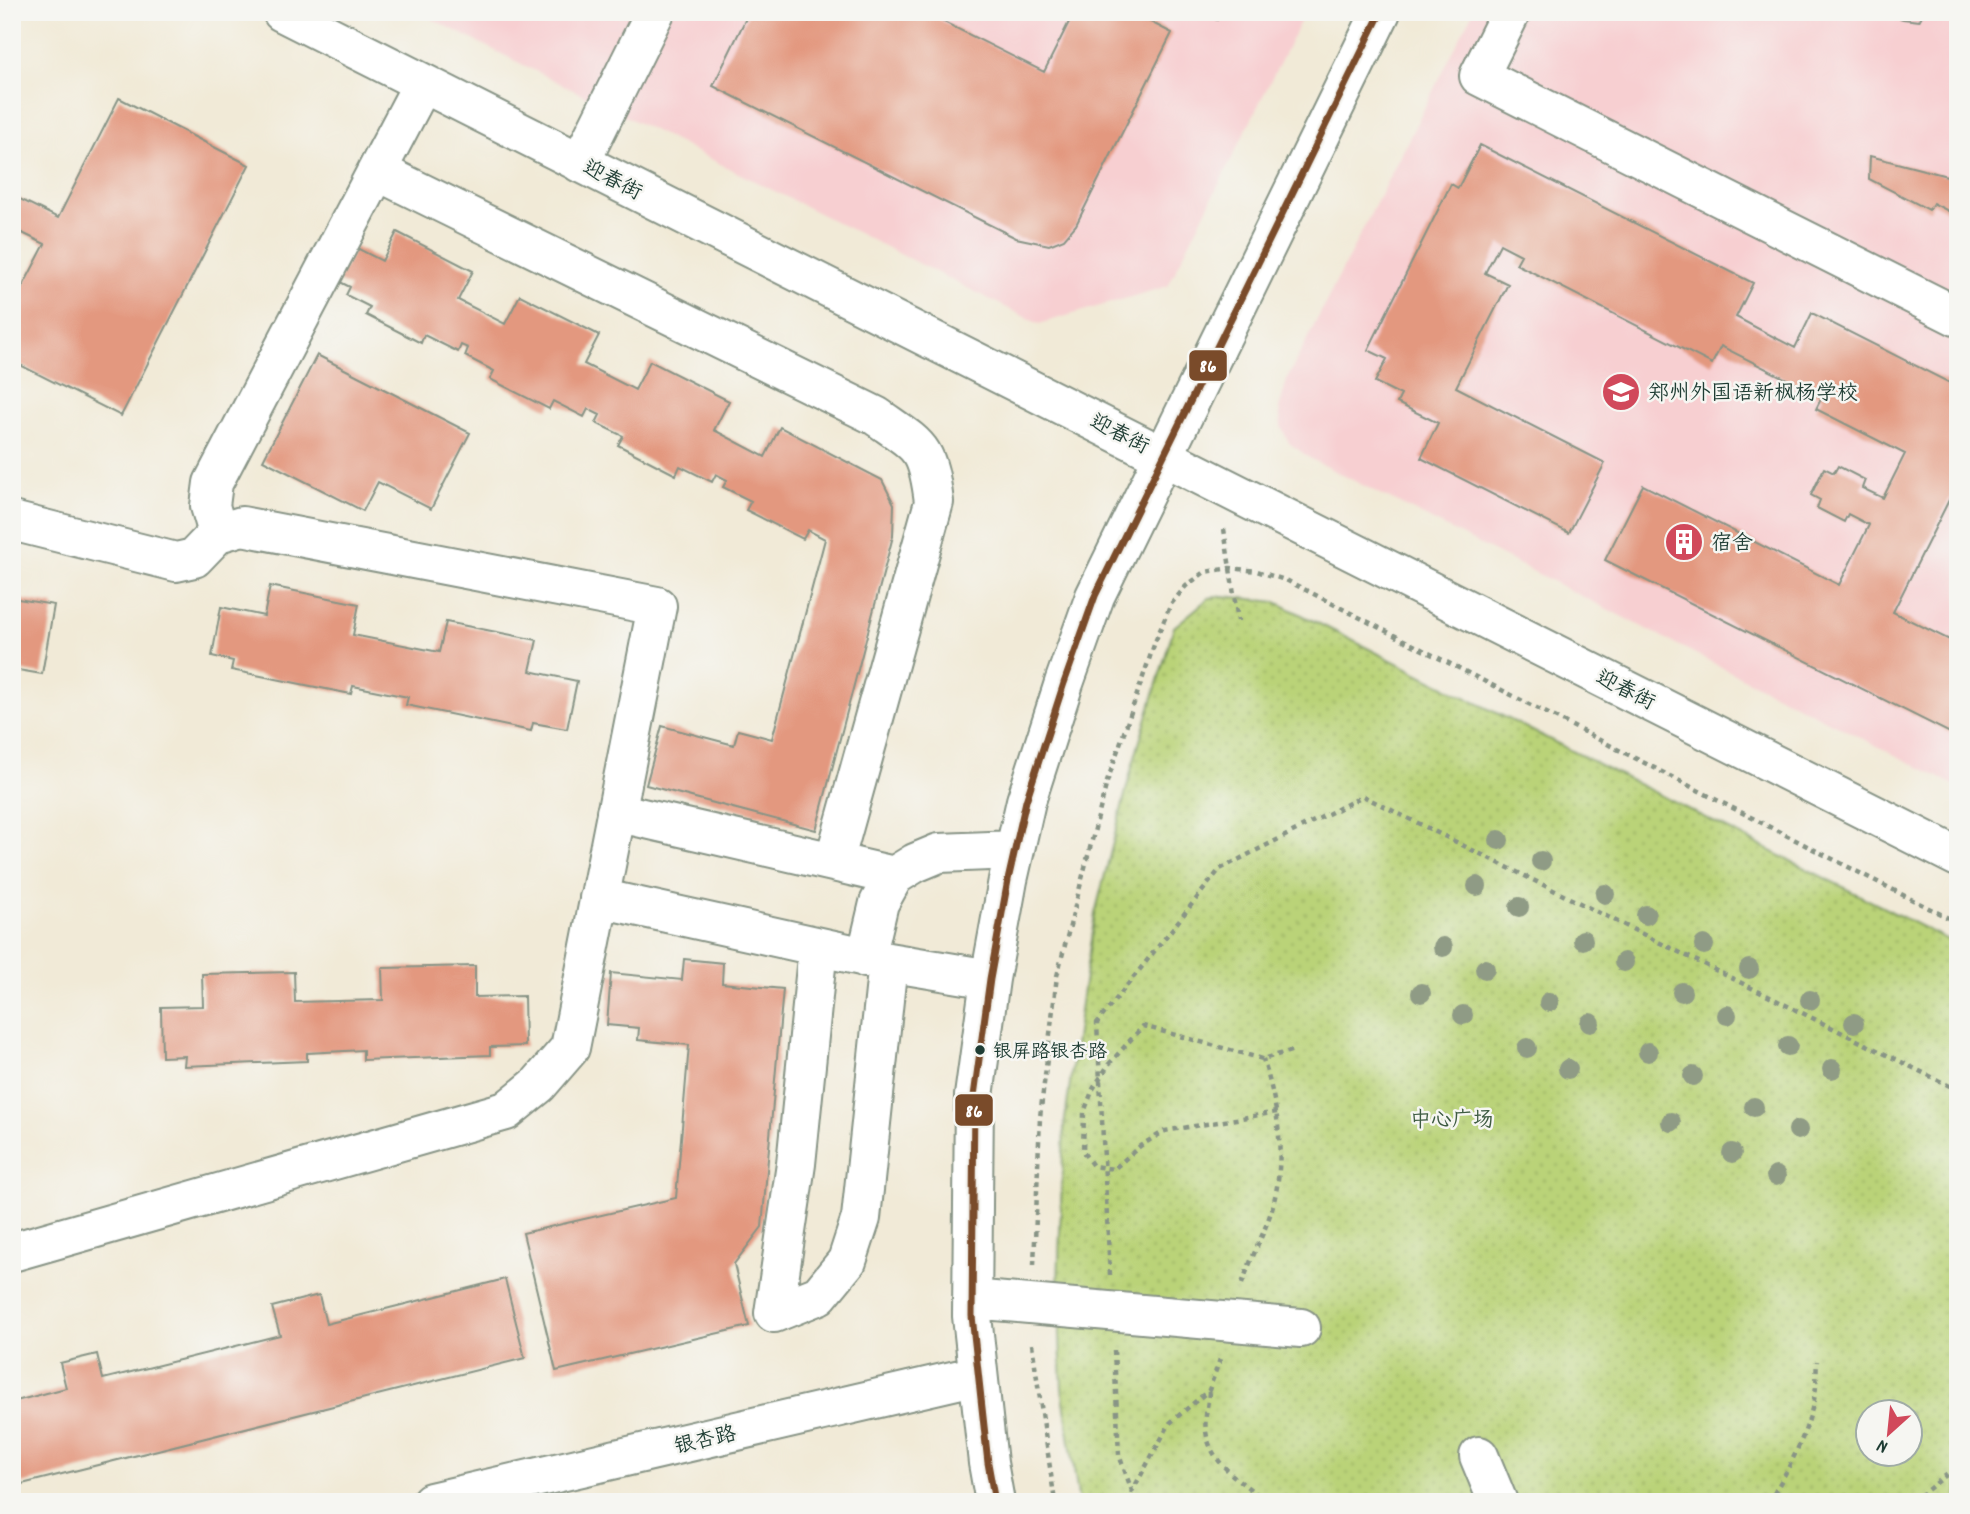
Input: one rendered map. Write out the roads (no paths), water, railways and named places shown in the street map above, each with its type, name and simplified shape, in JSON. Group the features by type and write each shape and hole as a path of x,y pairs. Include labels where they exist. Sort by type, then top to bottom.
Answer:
{"street":[{"name":"迎春街","path":"282,12 1958,856"},
{"path":"580,163 655,12"},
{"path":"995,1502 978,1376 972,1299 974,1096 990,979 1030,788 1095,596 1381,12"},
{"path":"1511,12 1479,76 1958,317"},
{"path":"218,533 210,506 213,483 423,83"},
{"path":"377,171 876,416 919,446 930,469 934,502 834,862"},
{"path":"12,521 176,562 194,558 218,533 242,526 657,606 570,1048 538,1085 506,1111 12,1252"},
{"path":"616,812 894,876"},
{"path":"818,947 796,1164 774,1314 819,1295 847,1261 861,1218 879,903 894,876 939,853 1015,850"},
{"path":"599,898 877,960 990,979"},
{"path":"972,1299 1301,1328"},
{"name":"银杏路","path":"431,1502 978,1376"},
{"path":"1479,1456 1498,1502"}],"place":[{"name":"郑州外国语新枫杨学校","path":"1621,392"},
{"name":"宿舍","path":"1684,542"},
{"name":"银屏路银杏路","path":"980,1050"}],"park label":[{"name":"中心广场","path":"1452,1119"}]}
